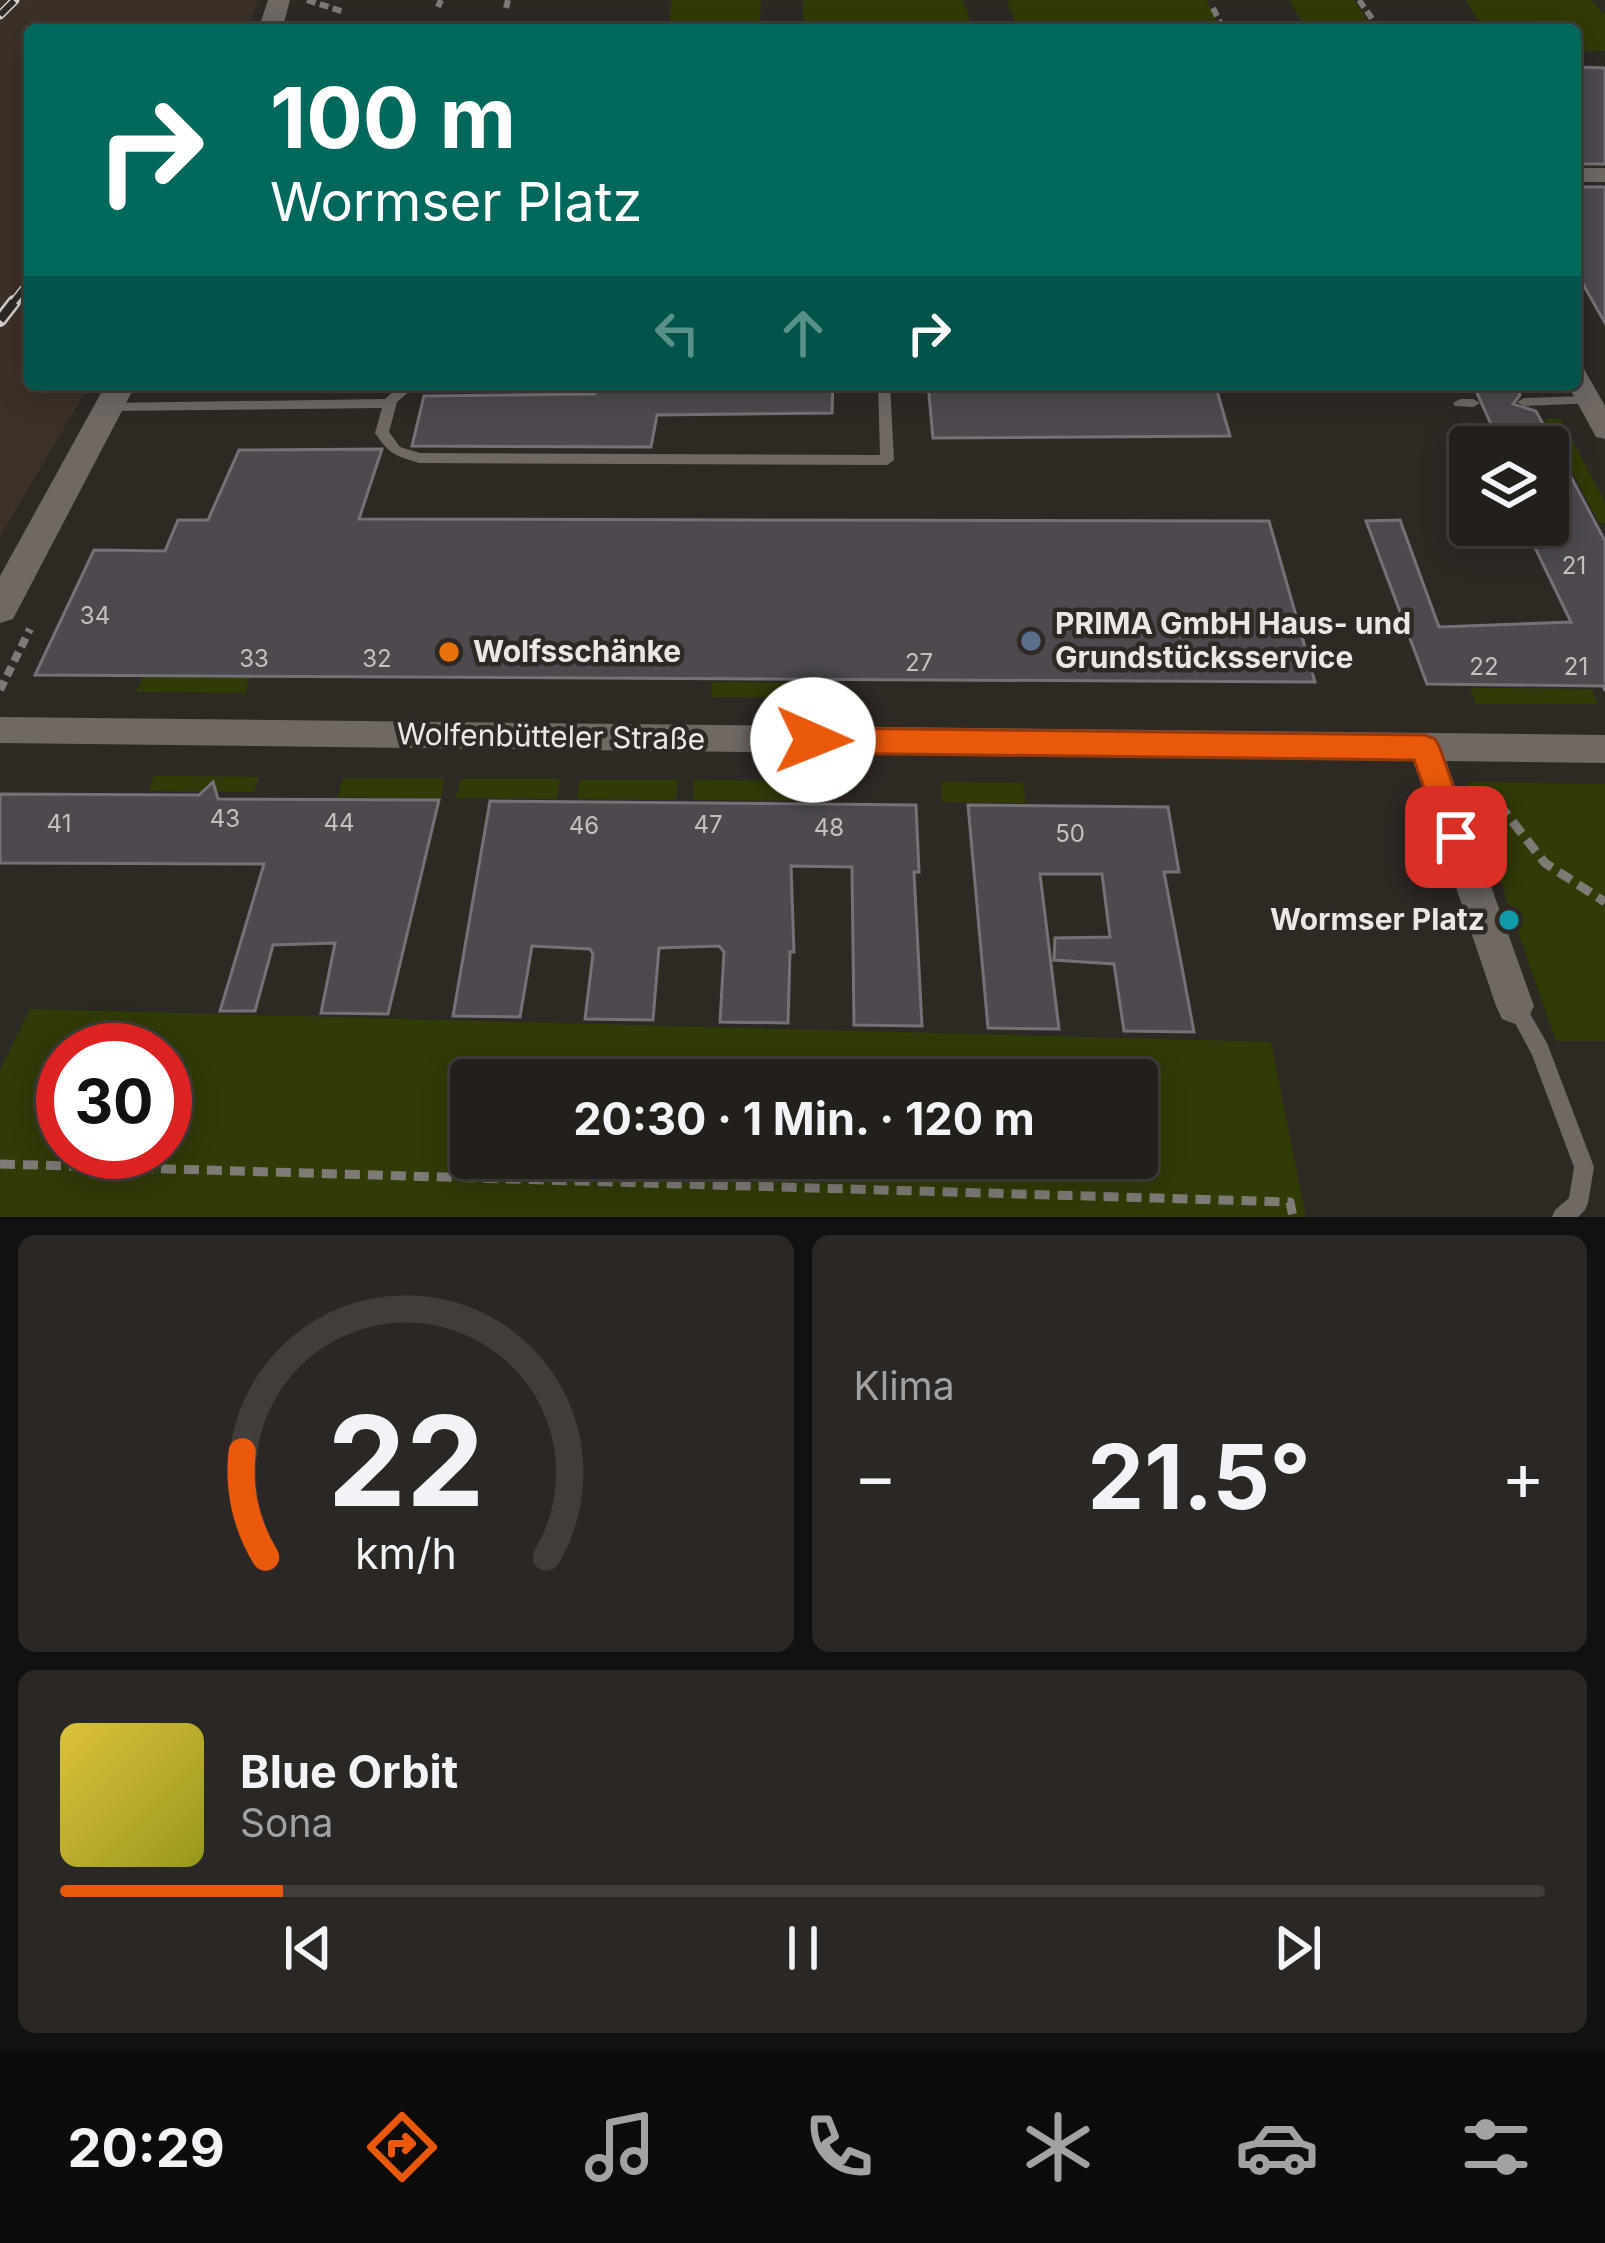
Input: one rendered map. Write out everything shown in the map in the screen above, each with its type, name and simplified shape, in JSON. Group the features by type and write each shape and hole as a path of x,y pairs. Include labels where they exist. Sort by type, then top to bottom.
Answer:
{"main road":[{"path":"0,610 114,396"}],"street":[{"path":"1581,387 1605,430"},
{"name":"Wolfenbütteler Straße","path":"0,730 1605,749"},
{"path":"1425,748 1515,1006"}],"lane":[{"path":"399,390 390,403 383,437 395,450 412,457 887,460 884,390"},
{"path":"114,396 390,403"},
{"path":"1524,402 1588,400"},
{"path":"1515,1006 1540,1050 1585,1167 1578,1203 1562,1217"}],"path":[{"path":"305,0 344,12"},
{"path":"1213,8 1221,24"},
{"path":"1441,794 1494,798 1545,863 1605,902"},
{"path":"0,1164 1290,1202 1293,1217"}],"shaded area":[{"path":"0,0 258,0 250,24 24,24 24,390 86,390 0,537"}],"green space":[{"path":"672,0 761,0 760,24 669,24"},
{"path":"803,0 963,0 972,24 803,24"},
{"path":"1007,0 1206,0 1219,24 1016,24"},
{"path":"1289,0 1354,0 1370,24 1303,24"},
{"path":"1465,0 1591,0 1605,15 1605,51 1581,51 1581,24 1481,24"},
{"path":"1545,419 1561,419 1565,426 1549,426"},
{"path":"1569,434 1605,502 1605,523 1599,523 1569,465"},
{"path":"143,677 250,677 245,693 136,692"},
{"path":"712,682 809,683 809,698 711,697"},
{"path":"1470,688 1592,689 1598,704 1476,704"},
{"path":"154,776 259,777 254,792 148,791"},
{"path":"343,778 444,778 441,798 338,797"},
{"path":"461,779 560,779 557,799 456,798"},
{"path":"579,780 678,780 676,800 577,799"},
{"path":"694,780 796,781 795,801 693,800"},
{"path":"941,782 1023,783 1026,803 942,802"},
{"path":"1466,782 1605,784 1605,1041 1556,1041"},
{"path":"30,1009 1271,1042 1306,1217 0,1217 0,1070"}],"building":[{"path":"1581,67 1605,68 1605,164 1581,164"},
{"path":"1581,187 1605,187 1605,323 1581,281"},
{"path":"595,390 833,390 832,413 657,415 651,447 412,446 424,396 595,394"},
{"path":"929,390 1217,390 1230,436 933,438"},
{"path":"1476,390 1518,390 1520,395 1513,404 1536,411 1544,426 1492,426"},
{"path":"382,449 359,519 1269,521 1315,682 35,675 94,550 165,551 178,520 208,520 239,450"},
{"path":"1569,473 1605,541 1605,691 1603,686 1427,684 1366,521 1400,520 1439,627 1571,622 1534,546 1569,546"},
{"path":"213,782 218,799 439,800 388,1014 321,1013 335,943 273,945 255,1011 220,1011 264,864 0,863 0,794 199,795"},
{"path":"490,801 916,805 919,872 914,872 922,1026 854,1025 852,867 791,866 794,952 790,952 788,1023 720,1022 724,952 719,946 659,948 653,1020 585,1019 590,949 532,946 520,1017 453,1016"},
{"path":"968,805 1168,807 1179,872 1164,872 1194,1032 1124,1031 1114,964 1054,960 1055,938 1110,937 1102,874 1040,874 1059,1029 988,1028"}],"railway":[{"path":"0,15 15,0"},
{"path":"11,305 24,289"},
{"path":"0,320 14,302"}],"place":[{"name":"PRIMA GmbH Haus- und Grundstücksservice","path":"1031,641"},
{"name":"Wolfsschänke","path":"449,652"},
{"name":"Wormser Platz","path":"1509,920"}],"route":[{"path":"813,740 1425,748 1456,837"}]}
